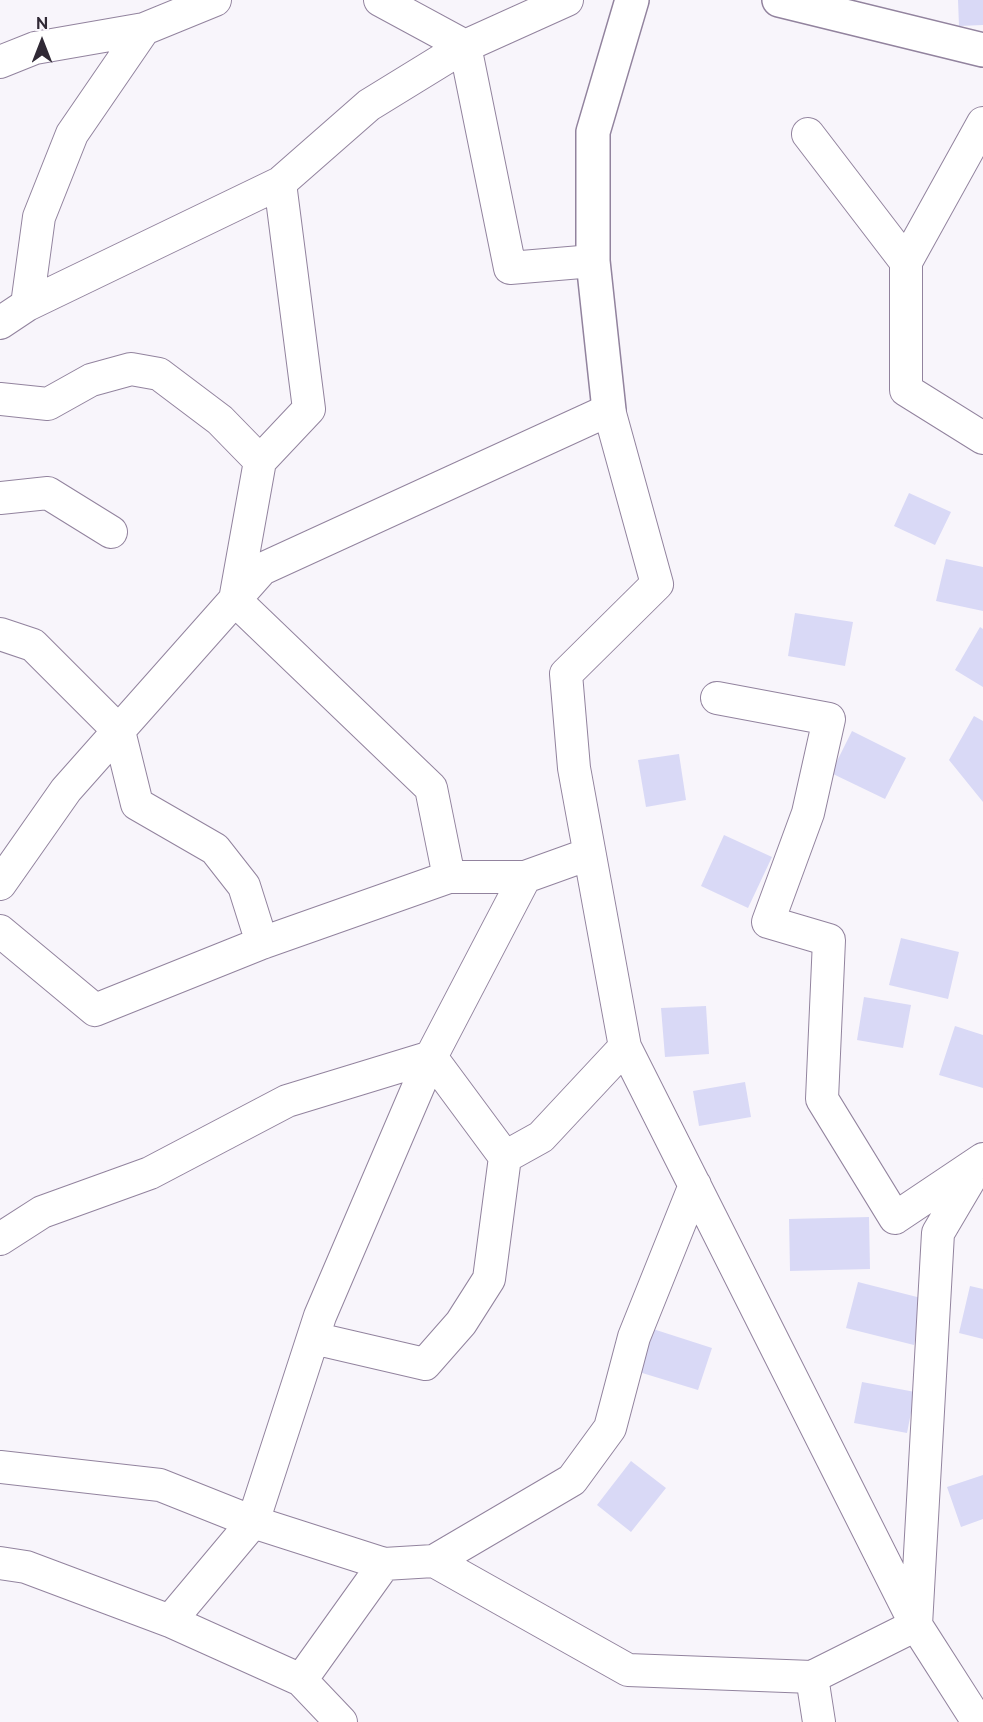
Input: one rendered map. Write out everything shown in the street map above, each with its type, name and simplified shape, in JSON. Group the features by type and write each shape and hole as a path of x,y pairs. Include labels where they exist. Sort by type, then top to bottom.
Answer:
{"street":[{"path":"0,62 35,48 144,29 215,0"},
{"path":"380,0 465,46"},
{"path":"0,323 27,305 280,183 369,105 465,46 567,0"},
{"path":"632,0 592,132 592,261 609,410 657,584 566,674 574,768 625,1047 916,1625 978,1722"},
{"path":"779,0 983,50"},
{"path":"27,305 39,217 72,134 144,29"},
{"path":"465,46 510,268 592,261"},
{"path":"808,134 906,262"},
{"path":"978,142 906,262 906,390 983,438"},
{"path":"235,600 260,461 309,409 280,183"},
{"path":"0,399 48,404 92,380 131,369 159,374 220,420 260,461"},
{"path":"0,885 66,790 262,569 609,410"},
{"path":"0,498 48,493 111,532"},
{"path":"235,600 430,788 449,877"},
{"path":"0,634 33,645 119,731 137,804 215,849 244,886 262,943"},
{"path":"717,698 830,719 808,813 768,922 830,940 822,1099 895,1218 982,1158"},
{"path":"0,931 95,1010 262,943 449,877 525,877 590,854"},
{"path":"170,1621 253,1522 320,1316 430,1057 525,877"},
{"path":"505,1157 541,1137 625,1047"},
{"path":"313,1338 425,1364 461,1323 489,1280 505,1157 430,1057"},
{"path":"0,1239 42,1212 150,1173 287,1101 430,1057"},
{"path":"916,1625 938,1233 982,1158"},
{"path":"0,1467 160,1485 253,1522 384,1564 434,1561 572,1480 610,1428 634,1337 695,1185"},
{"path":"434,1561 628,1670 812,1677 916,1625"},
{"path":"0,1563 26,1567 170,1621 302,1680 341,1722"},
{"path":"302,1680 384,1564"},
{"path":"812,1677 819,1722"}],"building":[{"path":"958,0 983,0 983,25 959,26"},
{"path":"909,493 951,512 935,545 894,526"},
{"path":"946,559 983,567 983,611 936,601"},
{"path":"795,613 853,622 845,666 788,656"},
{"path":"980,627 983,629 983,687 955,670"},
{"path":"974,716 983,721 983,802 949,760"},
{"path":"852,731 906,758 885,799 831,773"},
{"path":"679,754 686,800 646,807 638,760"},
{"path":"724,835 772,857 748,908 701,886"},
{"path":"901,938 959,952 948,999 889,985"},
{"path":"864,997 911,1005 903,1048 857,1040"},
{"path":"706,1006 709,1054 665,1057 661,1008"},
{"path":"955,1026 983,1035 983,1088 939,1075"},
{"path":"745,1082 751,1117 699,1126 693,1091"},
{"path":"869,1217 870,1269 790,1271 789,1219"},
{"path":"858,1282 925,1299 914,1345 846,1328"},
{"path":"970,1286 983,1289 983,1339 959,1333"},
{"path":"653,1329 712,1348 698,1390 639,1372"},
{"path":"862,1382 915,1392 907,1433 854,1423"},
{"path":"631,1461 666,1488 631,1532 597,1505"},
{"path":"983,1475 983,1519 961,1527 947,1487"}]}
